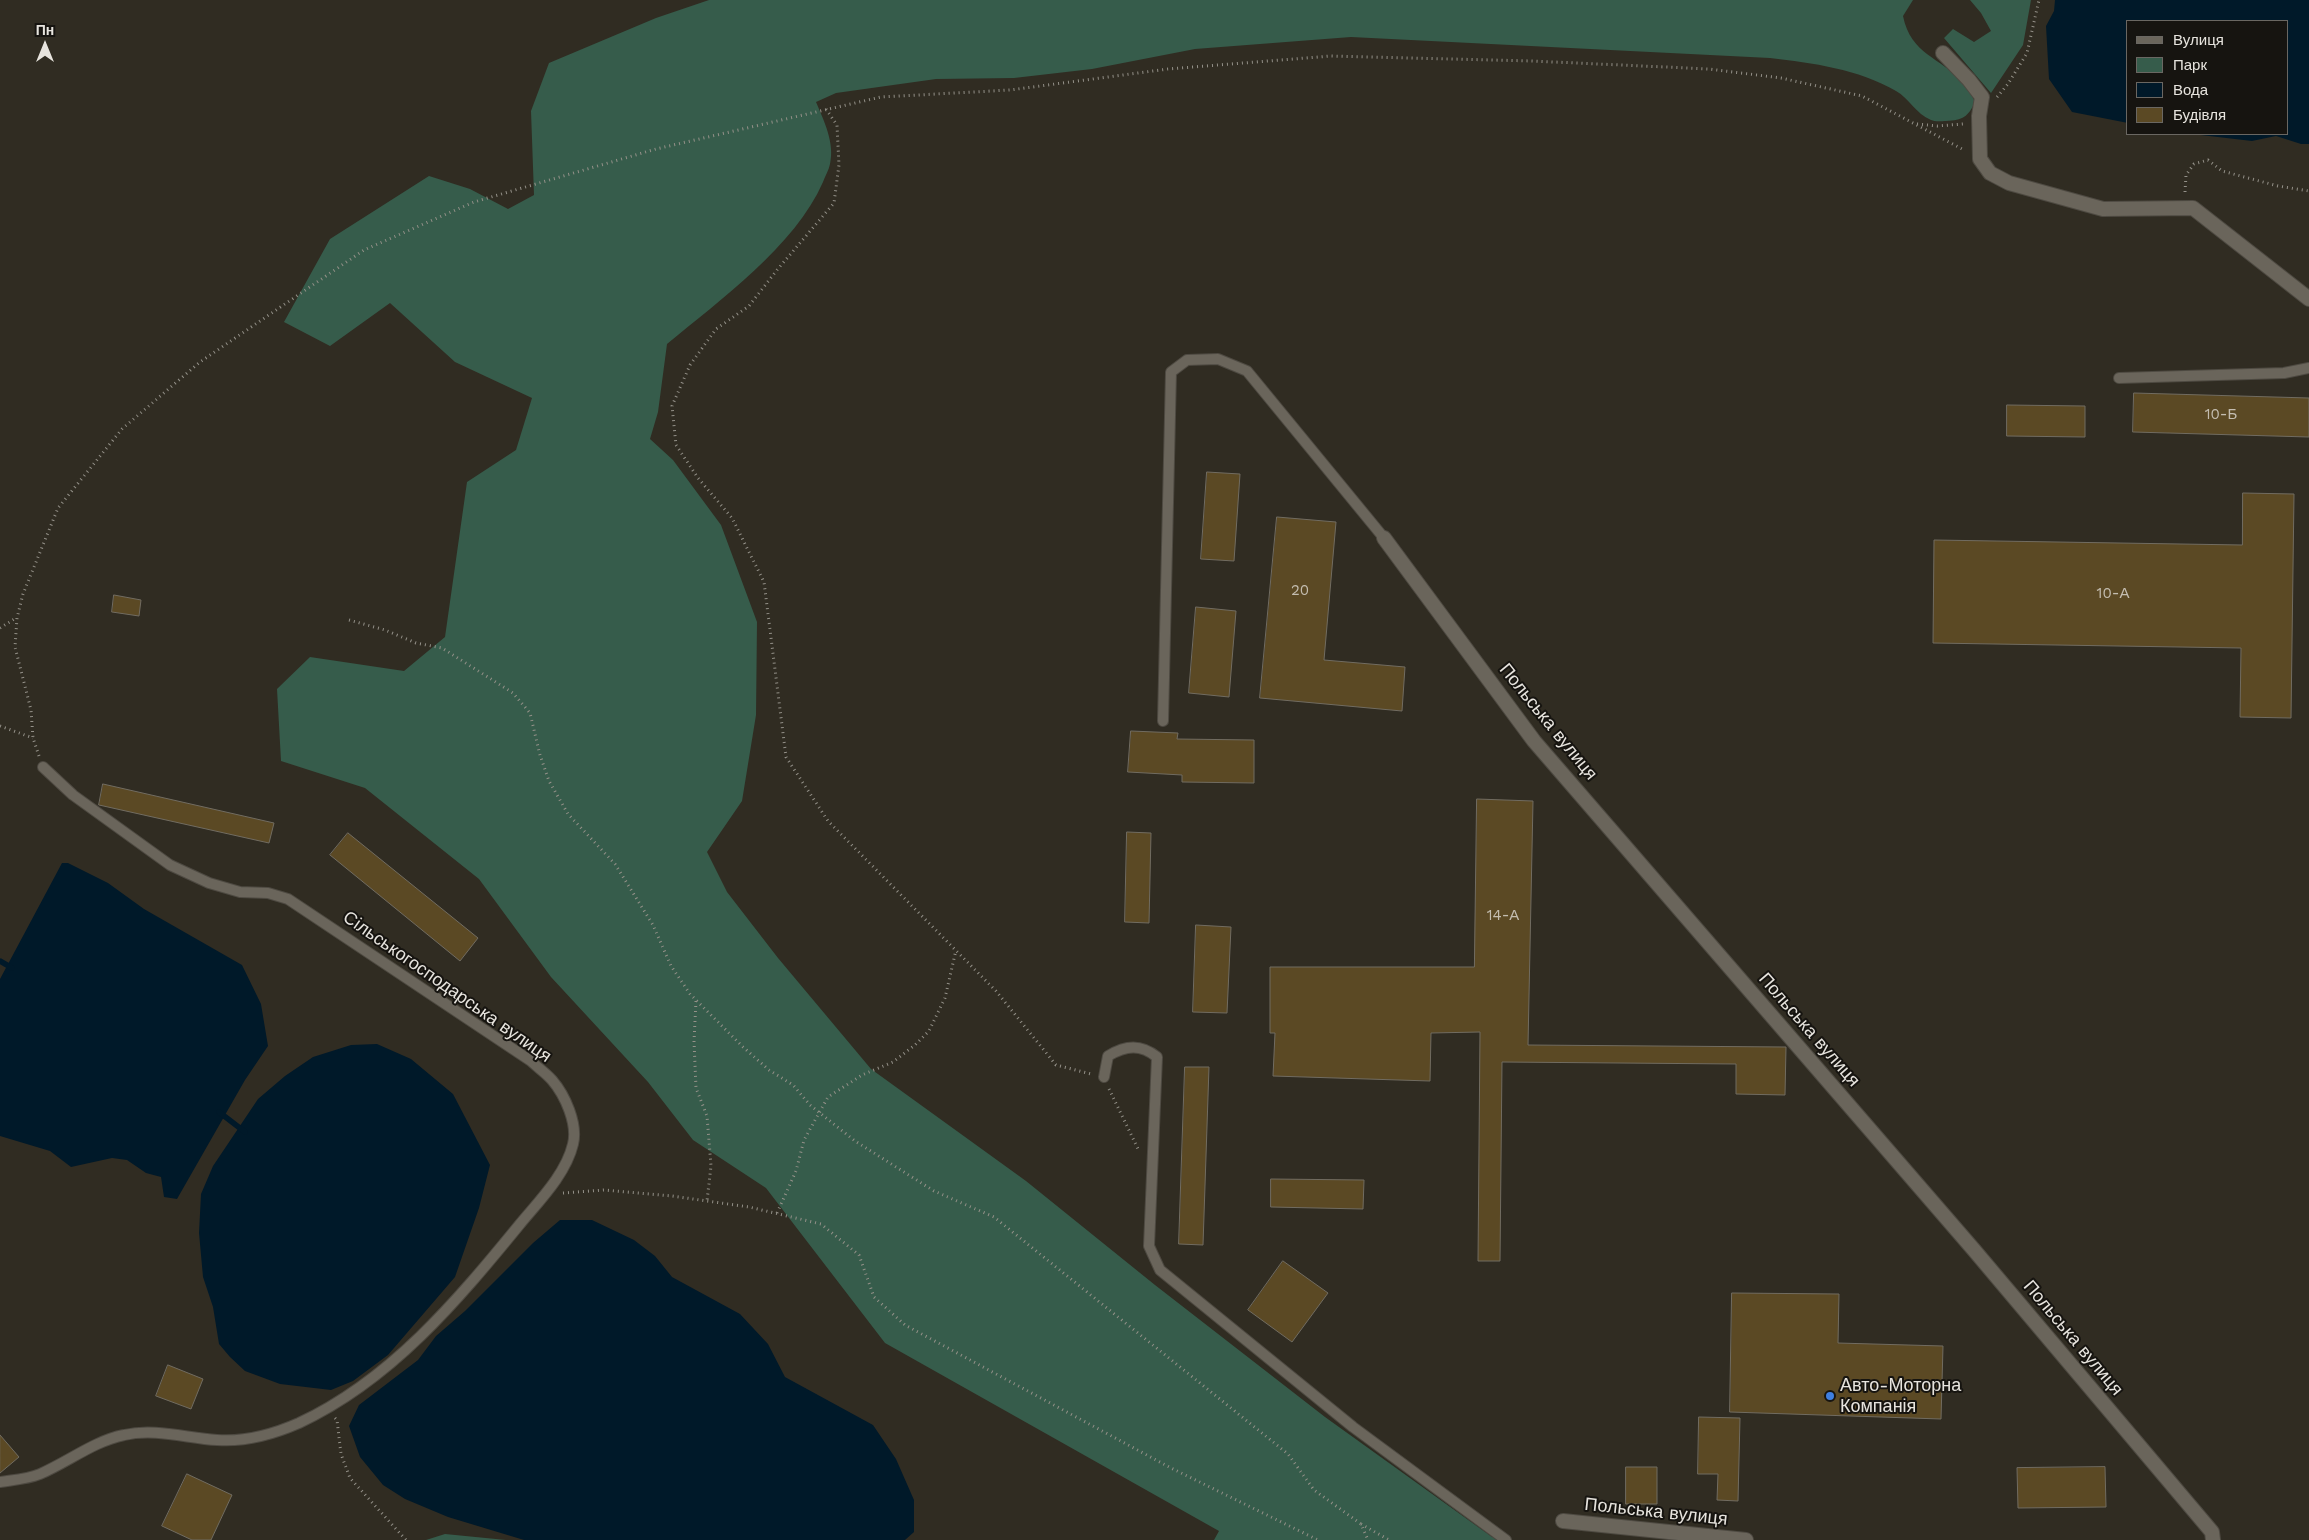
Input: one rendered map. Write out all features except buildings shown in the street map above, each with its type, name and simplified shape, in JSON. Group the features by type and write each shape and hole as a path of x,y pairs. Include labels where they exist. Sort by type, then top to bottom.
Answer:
{"street":[{"path":"1943,53 1969,80 1982,97 1979,116 1980,159 1990,173 2009,183 2103,209 2193,208 2309,299"},
{"name":"Польська вулиця","path":"1384,538 1534,741 1974,1250 2212,1532 2213,1540"},
{"name":"Польська вулиця","path":"1563,1521 1746,1540"}],"lane":[{"path":"1163,720 1171,372 1187,360 1218,359 1246,371 1384,538"},
{"path":"2120,378 2284,373 2309,368"},
{"name":"Сільськогосподарська вулиця","path":"0,1482 38,1475 105,1441 124,1435 152,1433 218,1440 254,1438 313,1416 343,1400 383,1370 445,1314 544,1195 563,1168 573,1143 572,1122 564,1098 552,1080 531,1061 288,898 240,892 209,883 170,865 73,795 43,767"},
{"path":"1104,1077 1108,1056 1122,1048 1146,1049 1157,1057 1149,1246 1160,1270 1353,1427 1506,1540"}],"path":[{"path":"43,767 34,738 31,710 15,647 17,618 23,594 58,508 122,428 200,362 364,250 474,202 656,148 881,96 1010,90 1168,69 1331,56 1532,61 1709,69 1790,80 1862,96 1980,159"},
{"path":"826,109 837,125 839,165 834,203 749,306 716,329 690,365 672,406 676,445 698,478 732,518 764,582 786,757 828,821 996,991 1056,1065 1104,1077 1140,1153"},
{"path":"2193,208 2185,194 2186,175 2194,164 2208,160 2222,171 2278,186 2309,191"},
{"path":"0,628 17,618"},
{"path":"349,620 385,630 416,643 442,648 512,693 530,713 540,755 549,781 568,814 615,864 653,925 671,966 696,1001 743,1047 769,1070 793,1085 819,1112 855,1141 934,1191 994,1217 1288,1454 1314,1490 1361,1524 1389,1540"},
{"path":"0,726 34,738"},
{"path":"777,1214 796,1171 804,1140 828,1097 862,1075 893,1062 929,1031 945,998 956,950"},
{"path":"696,1001 694,1041 696,1088 707,1116 711,1166 707,1201"},
{"path":"544,1195 604,1190 672,1196 777,1214 820,1224 859,1255 874,1297 905,1325 1171,1468 1318,1540"},
{"path":"313,1416 331,1416 337,1420 341,1454 350,1478 406,1540"},
{"path":"1361,1524 1368,1540"}],"green space":[{"path":"709,0 1913,0 1903,16 1907,29 1913,39 1927,54 1965,84 1971,94 1975,102 1964,117 1952,121 1933,121 1917,110 1901,94 1881,83 1851,72 1802,62 1770,58 1351,37 1195,49 1092,69 1014,78 936,79 836,93 816,102 828,132 831,156 828,171 810,206 775,250 732,290 667,344 658,412 650,439 673,460 721,525 757,622 756,715 742,801 707,852 727,892 778,958 871,1069 1026,1181 1155,1285 1325,1417 1492,1537 1513,1540 1214,1540 1219,1531 885,1343 766,1188 693,1140 648,1082 551,977 479,879 365,788 281,761 277,689 310,657 404,671 445,637 467,482 516,450 532,398 455,362 390,303 330,346 284,322 330,239 429,176 470,189 508,209 534,195 531,111 549,63 656,18"},
{"path":"1970,0 2031,0 2023,45 1991,93 1944,38 1953,29 1974,42 1991,31 1981,13"},
{"path":"445,1534 506,1540 426,1540"}],"water":[{"path":"2055,0 2309,0 2309,144 2301,144 2276,136 2252,141 2201,135 2289,135 2289,20 2126,20 2126,123 2072,112 2049,79 2046,26 2054,11"},
{"path":"62,863 68,863 108,883 144,909 242,965 261,1004 268,1046 245,1080 177,1199 164,1197 161,1177 146,1173 127,1160 112,1158 71,1167 50,1151 0,1136 0,979"},
{"path":"377,1044 411,1059 453,1094 490,1165 479,1208 455,1277 388,1355 353,1381 331,1390 280,1384 245,1371 219,1344 213,1307 203,1277 199,1233 201,1194 213,1166 258,1099 285,1076 313,1057 351,1045"},
{"path":"560,1220 592,1220 634,1240 655,1256 672,1277 740,1314 768,1344 785,1377 873,1425 896,1459 914,1500 914,1532 905,1540 524,1540 448,1517 405,1499 383,1485 360,1457 349,1426 359,1405 418,1360 436,1336 465,1311 533,1243"}],"waterway":[{"path":"0,961 12,968"},
{"path":"219,1112 245,1132"}],"place":[{"name":"Авто-Моторна Компанія","path":"1830,1396"}]}
